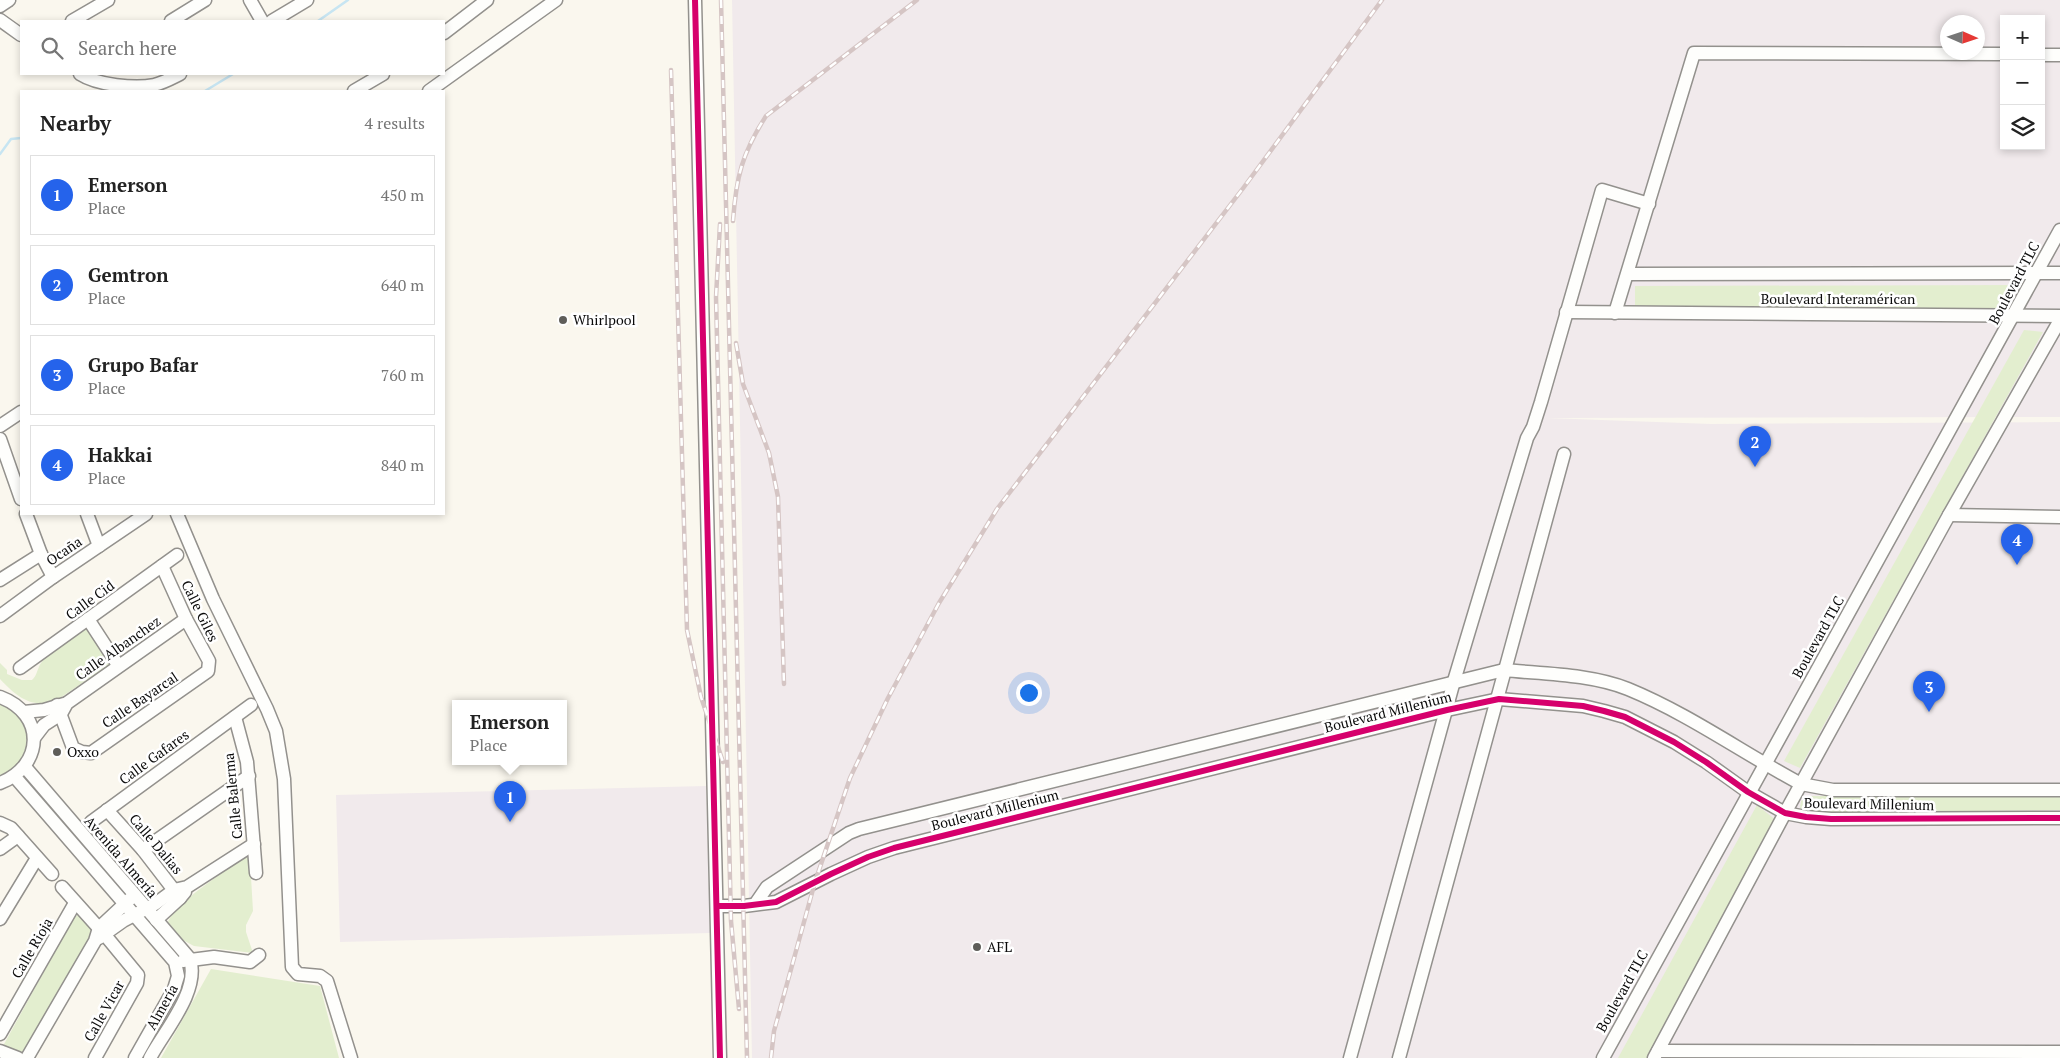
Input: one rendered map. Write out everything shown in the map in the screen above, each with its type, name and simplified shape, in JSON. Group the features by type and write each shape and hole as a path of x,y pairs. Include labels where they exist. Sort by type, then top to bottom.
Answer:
{"street":[{"path":"0,6 9,0"},
{"path":"74,20 108,0"},
{"path":"173,20 205,0"},
{"path":"250,0 261,20"},
{"path":"274,20 306,0"},
{"path":"445,33 487,0"},
{"path":"430,90 556,0"},
{"path":"695,0 720,1058"},
{"path":"0,20 20,34"},
{"path":"1615,313 1694,53 2000,54"},
{"path":"2045,55 2060,55"},
{"path":"84,75 106,83 134,86 156,85 178,75"},
{"path":"356,90 381,75"},
{"path":"1350,1058 1454,681 1527,438 1533,427 1541,402 1602,190 1649,204"},
{"name":"Boulevard TLC","path":"1603,1058 1748,792 2060,230"},
{"name":"Boulevard Interamérican","path":"1628,274 2060,273"},
{"name":"Boulevard Interamérican","path":"1566,312 2060,316"},
{"path":"2060,320 1785,813 1656,1055 2060,1052"},
{"path":"0,426 20,413"},
{"path":"0,439 20,496"},
{"path":"1399,1058 1499,699 1504,670 1564,454"},
{"path":"26,515 41,554 53,577"},
{"path":"86,515 99,546"},
{"name":"Ocaña","path":"0,616 53,577 145,515"},
{"path":"177,515 213,599 268,709 276,731 284,779 292,967 298,974 320,976 327,981 350,1058"},
{"path":"1949,516 2060,517"},
{"path":"0,580 41,554"},
{"name":"Calle Cid","path":"20,668 177,555"},
{"name":"Calle Giles","path":"162,566 186,619 209,660 210,668"},
{"name":"Calle Albanchez","path":"34,738 61,707 118,665 186,619"},
{"path":"88,620 118,665"},
{"name":"Calle Bayarcal","path":"61,707 73,748 82,752 91,752 205,674 210,668"},
{"name":"Boulevard Millenium","path":"756,904 767,887 853,831 1504,670 1582,678 1628,689 1802,784 1833,790 2060,790"},
{"path":"0,697 12,702 24,712 29,720 34,738 32,753 25,766 15,777 0,783"},
{"name":"Boulevard Millenium","path":"717,906 772,903 868,857 894,848 1447,710 1499,699 1583,706 1604,710 1625,718 1674,742 1748,792 1785,813 1831,819 2060,818"},
{"name":"Calle Gafares","path":"91,822 251,705"},
{"name":"Calle Albanchez","path":"24,712 61,707"},
{"name":"Calle Balerma","path":"234,717 247,762 249,776 256,873"},
{"name":"Avenida Almería","path":"25,766 129,900 134,915 175,962 178,976"},
{"path":"143,850 249,776"},
{"name":"Avenida Almería","path":"15,777 129,900 146,909 192,963"},
{"name":"Calle Dalias","path":"107,810 181,892"},
{"path":"0,823 6,824 52,874"},
{"path":"0,849 18,836"},
{"path":"100,934 181,892 254,844"},
{"path":"0,919 37,858"},
{"path":"62,887 100,934"},
{"path":"156,920 181,892"},
{"path":"27,1058 100,934 129,900"},
{"name":"Calle Rioja","path":"0,1034 75,903"},
{"name":"Calle Vicar","path":"95,1058 138,979 137,972 100,934"},
{"path":"175,962 192,963 214,957 250,962 259,955"},
{"name":"Almería","path":"150,1058 188,993 191,985 192,963"},
{"name":"Almería","path":"135,1058 174,989 178,976"},
{"path":"0,1051 18,1058"}],"shaded area":[{"path":"732,0 2060,0 2060,417 1547,418 1711,424 2060,422 2060,1058 752,1058"},
{"path":"706,786 710,933 340,942 336,795"}],"green space":[{"path":"2018,285 2009,310 1635,309 1635,286"},
{"path":"2024,330 2043,332 1800,768 1784,761"},
{"path":"85,629 88,630 109,661 109,665 57,700 40,703 25,700 0,679 0,663 7,670 7,674 22,680 32,680 41,663 50,654 68,639"},
{"path":"0,704 10,708 23,722 26,730 26,740 22,758 16,767 0,777"},
{"path":"2060,795 2060,810 1811,813 1800,808 1801,801 1809,796"},
{"path":"1757,805 1777,821 1648,1058 1618,1058"},
{"path":"246,857 250,860 253,911 246,925 246,932 253,953 194,946 179,938 168,923 179,907 202,887"},
{"path":"82,915 94,931 24,1054 3,1046 74,917"},
{"path":"211,969 320,986 339,1058 161,1058"}],"waterway":[{"path":"319,20 348,0"},
{"path":"207,90 231,75"},
{"path":"0,154 11,139 20,138"}],"railway":[{"path":"721,0 747,1058"},
{"path":"733,221 738,179 742,166 751,142 766,116 917,0"},
{"path":"771,1058 774,1031 815,882 850,778 888,698 939,603 997,509 1244,187 1382,0"},
{"path":"671,70 687,630 701,697 723,762"},
{"path":"720,224 716,297 731,921 739,1009"},
{"path":"736,343 743,384 769,453 778,497 784,684"}],"cycle path":[{"path":"695,0 720,1058"},
{"path":"717,906 744,906 776,902 868,857 894,848 1447,710 1499,699 1583,706 1625,717 1674,742 1748,792 1785,813 1831,819 2060,818"}],"place":[{"name":"Whirlpool","path":"563,320"},
{"name":"Gemtron","path":"1755,467"},
{"name":"Hakkai","path":"2017,565"},
{"name":"Grupo Bafar","path":"1929,712"},
{"name":"Oxxo","path":"57,752"},
{"name":"Emerson","path":"510,822"},
{"name":"AFL","path":"977,947"}]}
